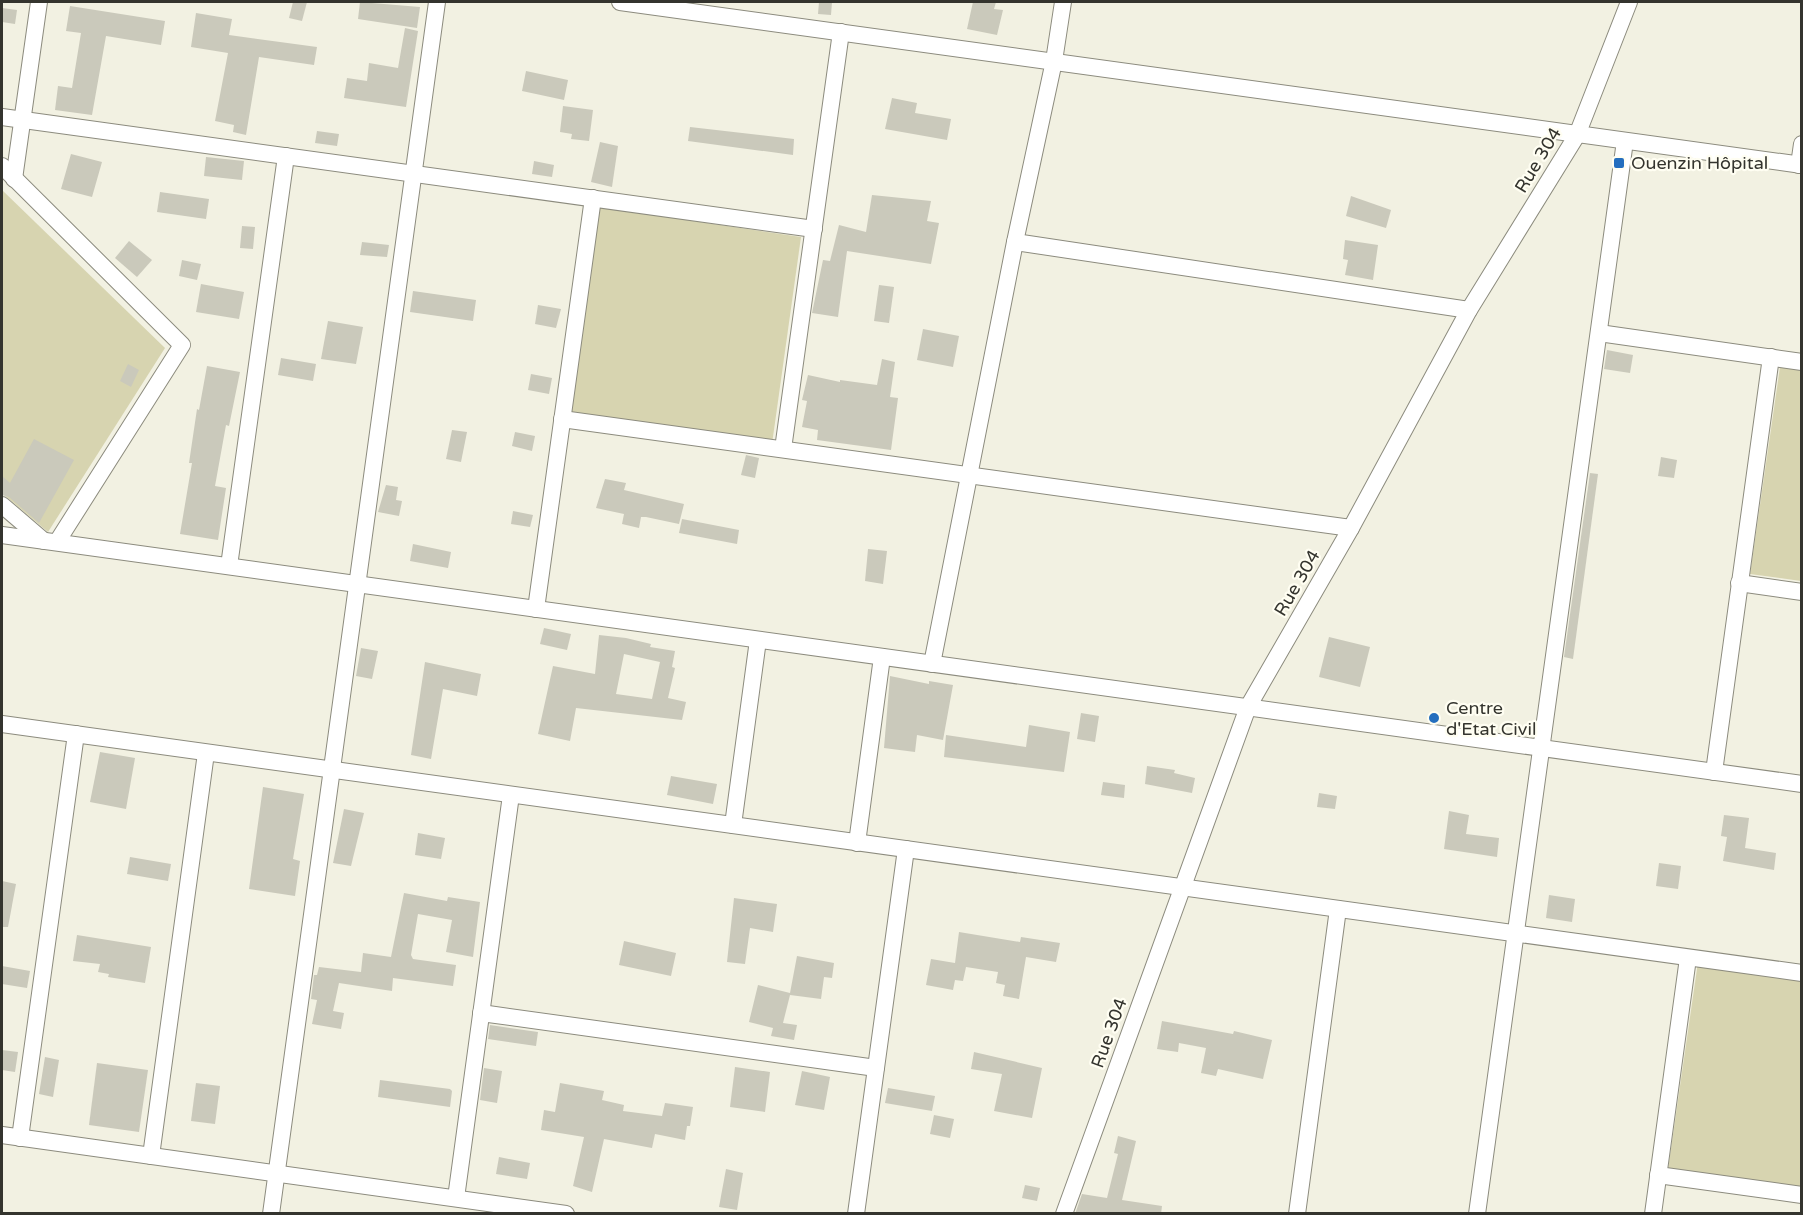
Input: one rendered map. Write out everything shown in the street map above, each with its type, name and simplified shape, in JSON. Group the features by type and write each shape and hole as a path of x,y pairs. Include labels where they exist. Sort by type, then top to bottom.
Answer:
{"street":[{"path":"14,179 39,2"},
{"path":"271,1214 437,2"},
{"path":"622,2 1800,165 1802,144"},
{"path":"932,664 1015,242 1054,62 1063,2"},
{"name":"Rue 304","path":"1064,1214 1248,707 1351,528 1469,310 1577,135 1629,2"},
{"path":"783,449 841,32"},
{"path":"2,117 814,229"},
{"path":"1477,1214 1625,141"},
{"path":"229,566 286,156"},
{"path":"2,166 182,345 51,542"},
{"path":"536,609 593,198"},
{"path":"1015,242 1469,310"},
{"path":"1599,333 1802,362"},
{"path":"1714,772 1771,357"},
{"path":"562,419 1351,528"},
{"path":"2,505 51,542"},
{"path":"2,535 1802,784"},
{"path":"1740,583 1802,592"},
{"path":"733,825 758,640"},
{"path":"857,843 882,657"},
{"path":"2,724 1802,973"},
{"path":"20,1138 76,734"},
{"path":"151,1156 206,753"},
{"path":"456,1198 511,795"},
{"path":"856,1214 906,849"},
{"path":"1297,1214 1338,909"},
{"path":"1653,1214 1688,958"},
{"path":"481,1013 876,1068"},
{"path":"2,1135 566,1214"},
{"path":"1658,1175 1802,1195"}],"shaded area":[{"path":"2,190 165,348 48,532 2,493"},
{"path":"600,207 801,237 772,444 570,414"},
{"path":"1780,367 1801,370 1801,581 1750,574"},
{"path":"1698,962 1801,977 1801,1188 1668,1169"}],"building":[{"path":"293,2 307,2 302,21 289,18"},
{"path":"360,2 420,7 417,28 358,19"},
{"path":"819,2 832,2 831,15 818,14"},
{"path":"973,2 996,2 994,9 1003,10 997,35 967,29"},
{"path":"70,6 165,21 161,45 106,36 92,115 55,110 58,86 72,88 81,33 66,31"},
{"path":"2,8 17,10 15,24 2,22"},
{"path":"196,13 232,19 229,35 317,47 314,65 259,57 246,135 233,132 234,125 215,121 228,53 191,47"},
{"path":"405,28 418,31 406,107 344,98 347,78 367,81 369,63 398,68"},
{"path":"526,71 568,80 564,100 522,91"},
{"path":"892,98 917,103 915,113 951,119 947,140 885,129"},
{"path":"563,106 593,110 589,141 571,139 572,134 560,132"},
{"path":"690,127 794,139 793,155 688,141"},
{"path":"317,131 339,134 337,146 315,143"},
{"path":"600,142 618,146 612,187 591,182"},
{"path":"71,154 102,162 92,197 61,189"},
{"path":"206,157 244,161 242,180 204,176"},
{"path":"534,161 554,165 552,177 532,174"},
{"path":"160,192 209,199 206,219 157,212"},
{"path":"872,195 931,201 927,221 939,223 931,264 847,251 838,317 812,313 823,260 830,261 839,225 866,232"},
{"path":"1351,196 1391,210 1386,228 1346,216"},
{"path":"242,226 255,227 253,249 240,248"},
{"path":"1345,240 1378,245 1373,280 1345,275 1348,260 1343,259"},
{"path":"129,241 152,260 137,277 115,258"},
{"path":"362,242 389,245 387,257 360,255"},
{"path":"182,260 201,264 197,280 179,276"},
{"path":"201,284 244,292 239,319 196,312"},
{"path":"879,285 894,287 889,323 874,321"},
{"path":"413,291 476,300 473,321 410,312"},
{"path":"538,305 561,309 556,328 535,324"},
{"path":"328,321 363,327 356,364 321,359"},
{"path":"923,329 959,336 953,367 917,360"},
{"path":"1607,350 1633,355 1630,373 1604,369"},
{"path":"281,358 316,364 313,381 278,375"},
{"path":"882,359 895,362 890,397 898,398 891,450 817,440 818,430 802,427 807,401 802,400 808,375 840,382 840,380 877,385"},
{"path":"128,364 139,370 131,387 120,381"},
{"path":"207,366 240,372 229,426 226,425 215,486 226,488 218,540 180,534 192,463 189,463 197,409 199,410"},
{"path":"531,374 552,378 549,394 528,390"},
{"path":"452,430 467,432 461,462 446,459"},
{"path":"515,432 535,436 532,451 512,446"},
{"path":"34,439 74,460 39,523 9,497 2,495 2,476 10,483"},
{"path":"746,455 759,458 755,478 741,475"},
{"path":"1661,457 1677,460 1674,478 1658,476"},
{"path":"1590,473 1598,474 1573,659 1564,657"},
{"path":"605,479 626,483 624,490 684,504 679,524 641,517 639,528 622,524 624,514 596,508"},
{"path":"386,485 398,487 396,500 402,501 399,516 378,512"},
{"path":"513,511 533,515 530,527 511,524"},
{"path":"682,519 739,530 737,544 679,533"},
{"path":"413,544 451,552 448,568 410,561"},
{"path":"868,549 887,551 883,584 865,581"},
{"path":"544,628 571,634 567,650 540,644"},
{"path":"599,635 626,638 651,644 650,647 675,651 672,667 675,668 668,698 686,702 682,720 576,708 570,741 538,734 553,666 595,674","holes":["624,654 660,662 652,699 616,694"]},
{"path":"1329,637 1370,647 1360,687 1319,677"},
{"path":"361,648 378,651 372,679 356,676"},
{"path":"425,662 481,674 477,696 443,689 431,759 411,755"},
{"path":"890,676 929,684 929,681 953,685 943,740 917,735 915,752 884,748"},
{"path":"1081,713 1099,716 1095,742 1077,739"},
{"path":"1029,725 1070,732 1064,772 944,757 946,735 1026,747"},
{"path":"100,752 135,758 126,809 90,802"},
{"path":"1147,766 1175,770 1174,773 1195,778 1192,793 1145,784"},
{"path":"671,776 717,784 713,804 667,795"},
{"path":"1103,782 1125,785 1124,798 1101,795"},
{"path":"263,787 304,794 293,859 300,861 295,896 249,889"},
{"path":"1319,793 1337,796 1335,809 1317,807"},
{"path":"344,809 364,813 351,866 333,863"},
{"path":"1449,811 1469,815 1466,834 1499,838 1497,857 1444,849"},
{"path":"1724,815 1749,818 1745,848 1776,853 1774,870 1723,861 1727,837 1721,836"},
{"path":"418,833 445,838 441,859 415,855"},
{"path":"130,857 171,864 168,881 127,874"},
{"path":"1659,863 1681,866 1678,889 1656,886"},
{"path":"2,881 16,884 8,927 2,927"},
{"path":"404,893 447,901 448,897 480,902 473,957 446,952 452,920 418,914 411,955 413,959 456,965 453,986 393,978 392,991 339,983 333,1011 344,1013 341,1029 312,1024 317,1000 311,999 314,975 317,975 319,967 361,972 363,953 391,957"},
{"path":"1549,895 1575,899 1572,922 1546,918"},
{"path":"734,898 777,904 773,932 750,928 745,964 727,962"},
{"path":"959,932 1020,942 1021,937 1060,943 1056,962 1026,957 1019,999 1003,996 1005,985 996,983 998,972 966,967 963,981 955,980 953,990 926,985 931,959 955,963"},
{"path":"77,935 151,947 145,983 108,977 109,974 98,972 100,964 73,961"},
{"path":"624,941 676,953 671,976 619,965"},
{"path":"797,956 834,963 832,978 824,977 821,999 790,995 783,1023 797,1025 794,1040 771,1036 773,1028 749,1022 758,985 790,993"},
{"path":"2,966 30,971 27,988 2,984"},
{"path":"1162,1021 1233,1034 1234,1031 1272,1040 1263,1079 1218,1069 1216,1076 1201,1073 1206,1048 1179,1043 1178,1052 1157,1049"},
{"path":"490,1025 538,1032 536,1046 488,1039"},
{"path":"2,1050 18,1052 15,1072 2,1070"},
{"path":"974,1052 1042,1068 1032,1118 994,1111 1002,1074 971,1069"},
{"path":"45,1057 59,1060 53,1097 39,1094"},
{"path":"97,1063 148,1070 139,1132 89,1125"},
{"path":"735,1067 770,1072 765,1112 730,1107"},
{"path":"484,1068 502,1071 497,1103 480,1100"},
{"path":"802,1071 830,1077 824,1110 795,1105"},
{"path":"380,1080 450,1089 452,1091 450,1107 378,1097"},
{"path":"196,1083 220,1086 215,1124 191,1121"},
{"path":"560,1083 604,1091 602,1100 624,1105 623,1111 662,1116 665,1103 693,1107 685,1140 655,1134 652,1148 604,1139 592,1192 573,1186 584,1137 541,1130 544,1110 555,1112"},
{"path":"888,1088 935,1096 932,1111 885,1103"},
{"path":"934,1115 954,1119 950,1138 930,1134"},
{"path":"1118,1136 1136,1141 1122,1200 1162,1206 1161,1214 1075,1214 1082,1194 1107,1198 1118,1154 1114,1153"},
{"path":"499,1157 530,1163 527,1179 496,1174"},
{"path":"726,1169 743,1173 737,1210 719,1207"},
{"path":"1025,1185 1040,1188 1037,1201 1022,1198"}],"place":[{"name":"Ouenzin Hôpital","path":"1619,163"},
{"name":"Centre d'Etat Civil","path":"1434,718"}]}
